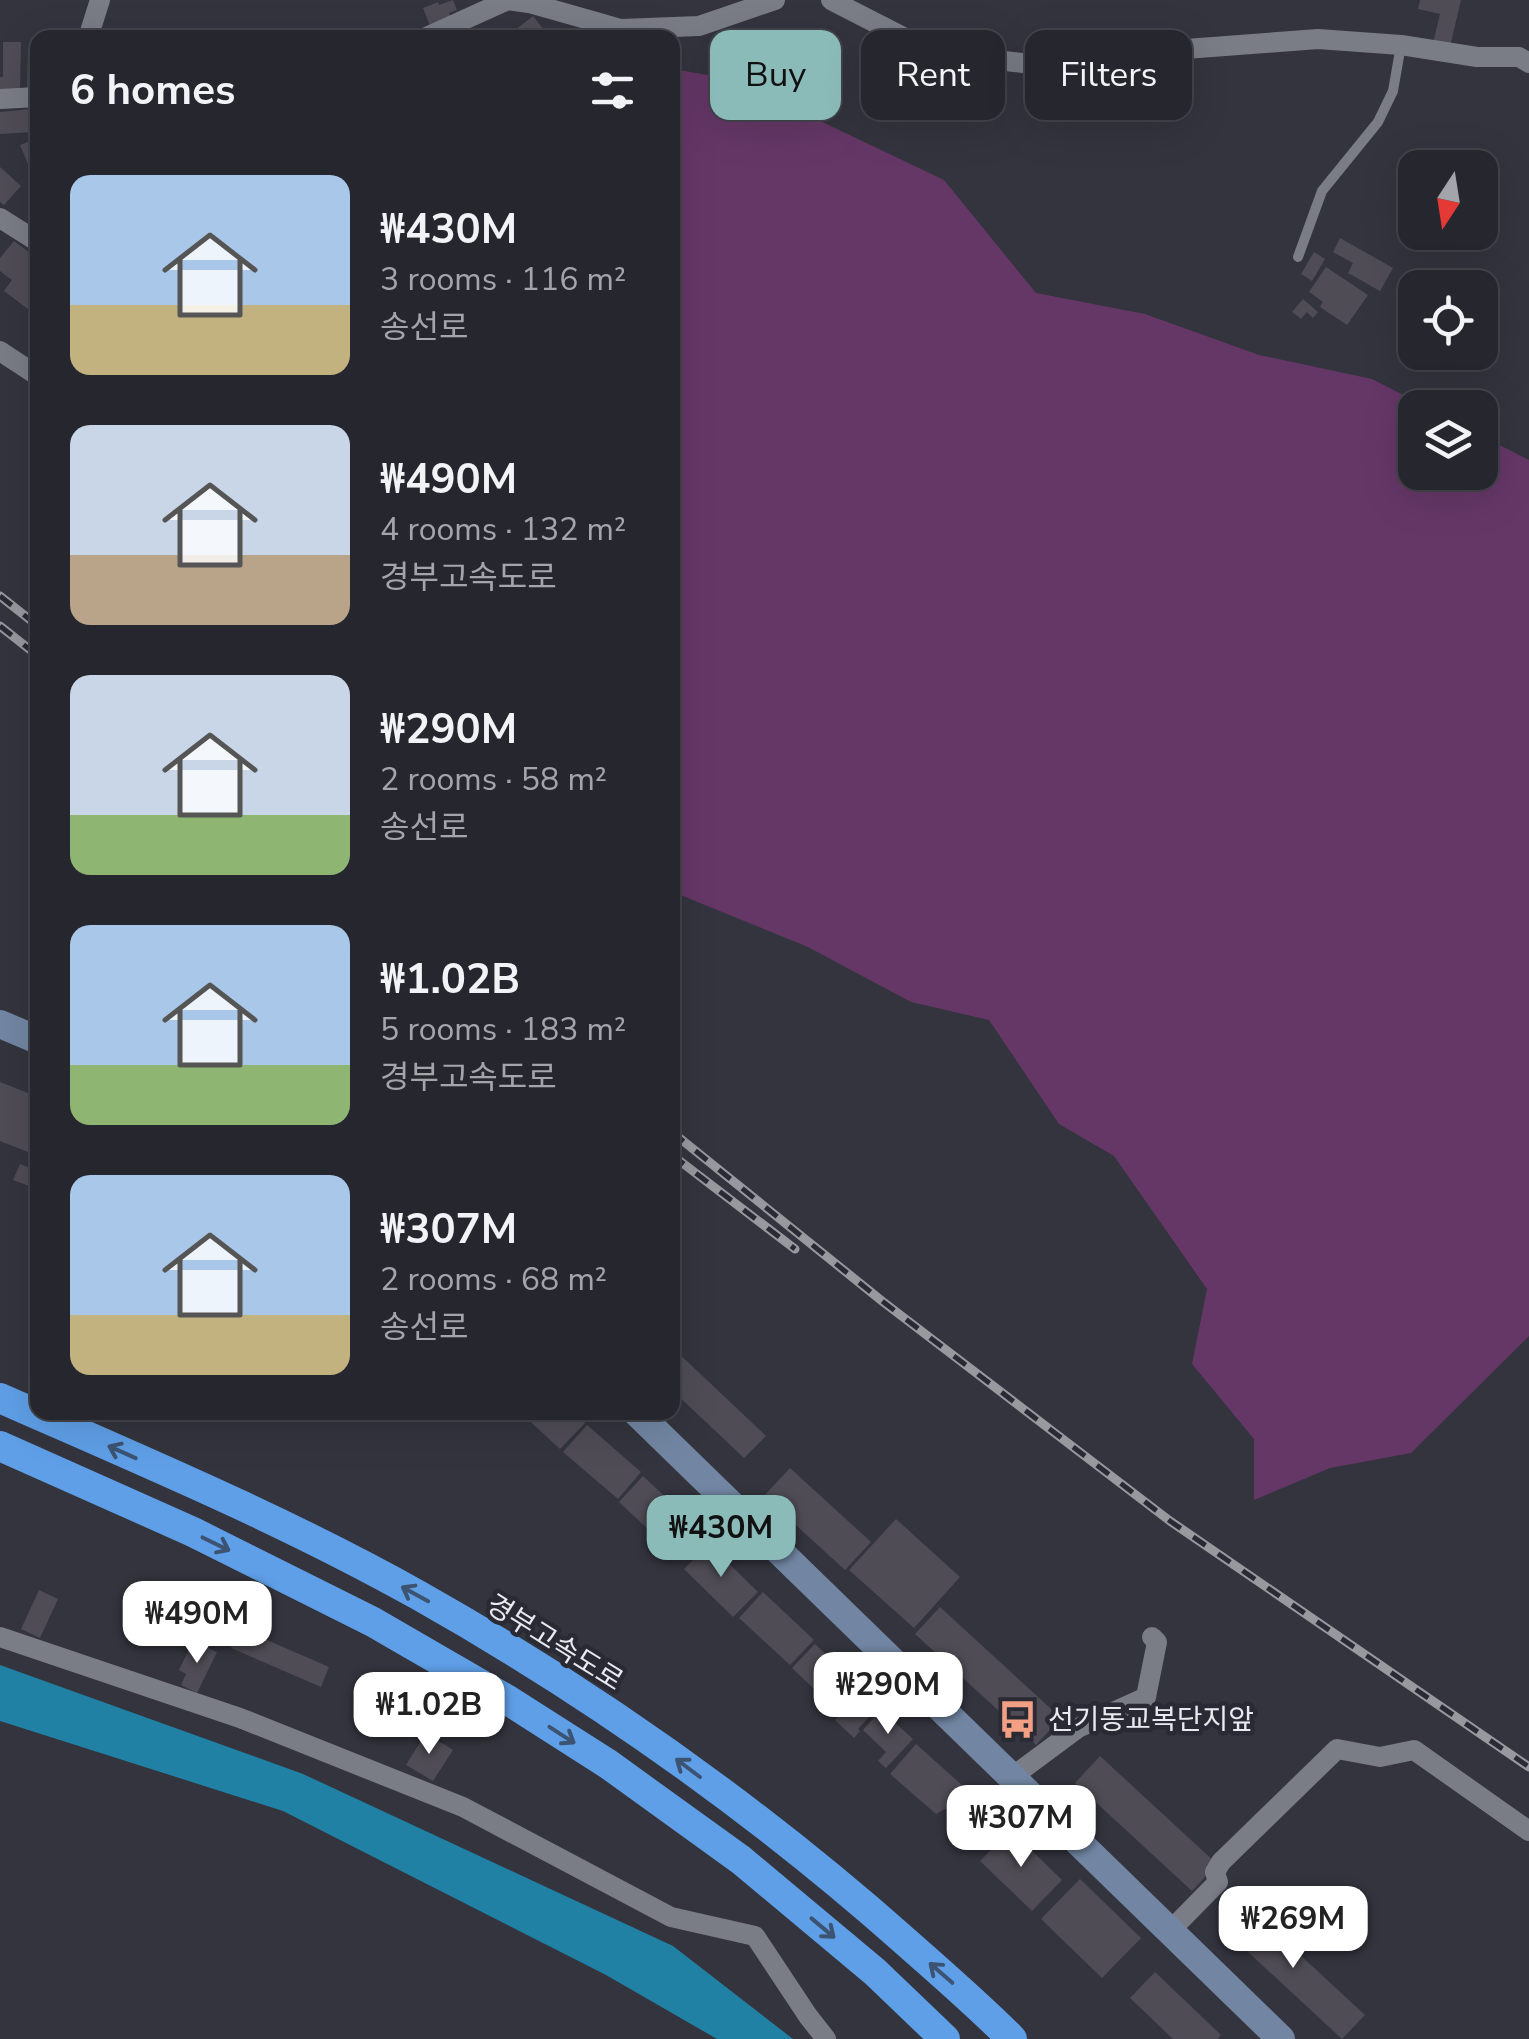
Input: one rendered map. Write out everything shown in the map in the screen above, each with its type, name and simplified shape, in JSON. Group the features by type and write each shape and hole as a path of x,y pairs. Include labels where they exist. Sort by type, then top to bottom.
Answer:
{"highway":[{"name":"경부고속도로","path":"0,1398 30,1411"},
{"name":"경부고속도로","path":"49,1420 289,1528 419,1595 555,1678 674,1758 793,1846 875,1914 1012,2039"},
{"path":"0,1446 192,1532 374,1622 520,1708 608,1764 742,1860 875,1972 945,2039"}],"main road":[{"path":"0,1024 30,1037"},
{"path":"644,1420 1281,2039"}],"street":[{"path":"91,30 100,0"},
{"path":"441,30 507,0 622,29 700,26 774,0"},
{"path":"831,0 905,38 952,56 1058,66 1092,56 1318,38 1477,57 1520,57 1529,63"},
{"path":"0,99 30,97"},
{"path":"0,218 30,237"},
{"path":"0,351 30,371"},
{"path":"0,1637 240,1718 463,1807 671,1918 754,1936 826,2039"},
{"path":"1012,1777 1078,1728 1146,1696 1157,1642 1152,1637"},
{"path":"1169,1932 1218,1882 1214,1872 1221,1862 1337,1750 1380,1757 1414,1750 1529,1830"}],"lane":[{"path":"1298,257 1322,191 1378,122 1393,91 1401,45"}],"shaded area":[{"path":"680,70 710,75 710,120 818,120 944,180 1036,293 1145,314 1259,355 1372,379 1398,392 1398,490 1498,490 1498,444 1529,460 1529,1336 1411,1453 1330,1468 1254,1500 1254,1439 1192,1364 1207,1289 1114,1156 1059,1124 989,1020 911,1002 808,947 680,895"}],"water":[{"path":"0,1665 303,1774 673,1946 793,2039 717,2039 606,1975 283,1811 0,1721"}],"building":[{"path":"453,0 457,10 449,13 453,22 432,30 423,8 438,2 439,5"},
{"path":"1420,0 1461,0 1450,47 1433,43 1440,14 1418,9"},
{"path":"533,16 544,30 515,30"},
{"path":"3,42 21,42 20,92 0,92"},
{"path":"28,48 30,48 30,92"},
{"path":"30,109 30,132 0,134 0,112"},
{"path":"30,141 30,163 28,164 20,145"},
{"path":"0,167 21,186 4,205 0,202"},
{"path":"1340,238 1393,268 1380,291 1348,273 1353,263 1333,252"},
{"path":"14,241 30,253 28,309 4,291 12,280 0,271 0,258"},
{"path":"1314,252 1325,259 1312,281 1301,274"},
{"path":"1326,267 1368,295 1347,325 1320,307 1323,302 1309,292"},
{"path":"1303,299 1318,312 1313,318 1307,312 1301,319 1292,312"},
{"path":"0,1082 30,1094 30,1153 0,1141"},
{"path":"20,1164 30,1168 30,1186 13,1180"},
{"path":"680,1355 766,1436 744,1458 680,1398"},
{"path":"529,1420 585,1423 560,1449"},
{"path":"587,1425 641,1472 618,1499 563,1452"},
{"path":"790,1468 871,1542 845,1570 764,1496"},
{"path":"643,1476 687,1517 663,1543 619,1502"},
{"path":"896,1519 960,1577 914,1628 849,1570"},
{"path":"709,1544 758,1592 733,1617 684,1569"},
{"path":"39,1590 58,1599 40,1638 21,1629"},
{"path":"763,1592 814,1640 790,1665 739,1618"},
{"path":"940,1607 1061,1718 1036,1745 915,1634"},
{"path":"240,1628 329,1667 321,1687 231,1648"},
{"path":"193,1641 217,1652 197,1693 181,1685 186,1674 179,1670"},
{"path":"815,1644 859,1686 836,1710 792,1668"},
{"path":"862,1692 878,1707 854,1738 835,1720"},
{"path":"881,1710 913,1739 886,1768 878,1761 886,1752 863,1730"},
{"path":"426,1733 453,1750 433,1781 406,1765"},
{"path":"916,1744 972,1794 936,1814 890,1774"},
{"path":"1100,1756 1217,1864 1192,1891 1075,1783"},
{"path":"1011,1830 1062,1880 1032,1911 980,1861"},
{"path":"1080,1879 1141,1938 1102,1978 1041,1919"},
{"path":"1244,1903 1365,2015 1342,2039 1221,1927"},
{"path":"1155,1972 1221,2035 1218,2039 1173,2039 1130,1998"}],"railway":[{"path":"0,596 30,620"},
{"path":"0,626 30,650"},
{"path":"680,1138 882,1301 1170,1521 1529,1767"},
{"path":"680,1161 795,1249"}],"place":[{"name":"선기동교복단지앞","path":"1018,1719"}]}
